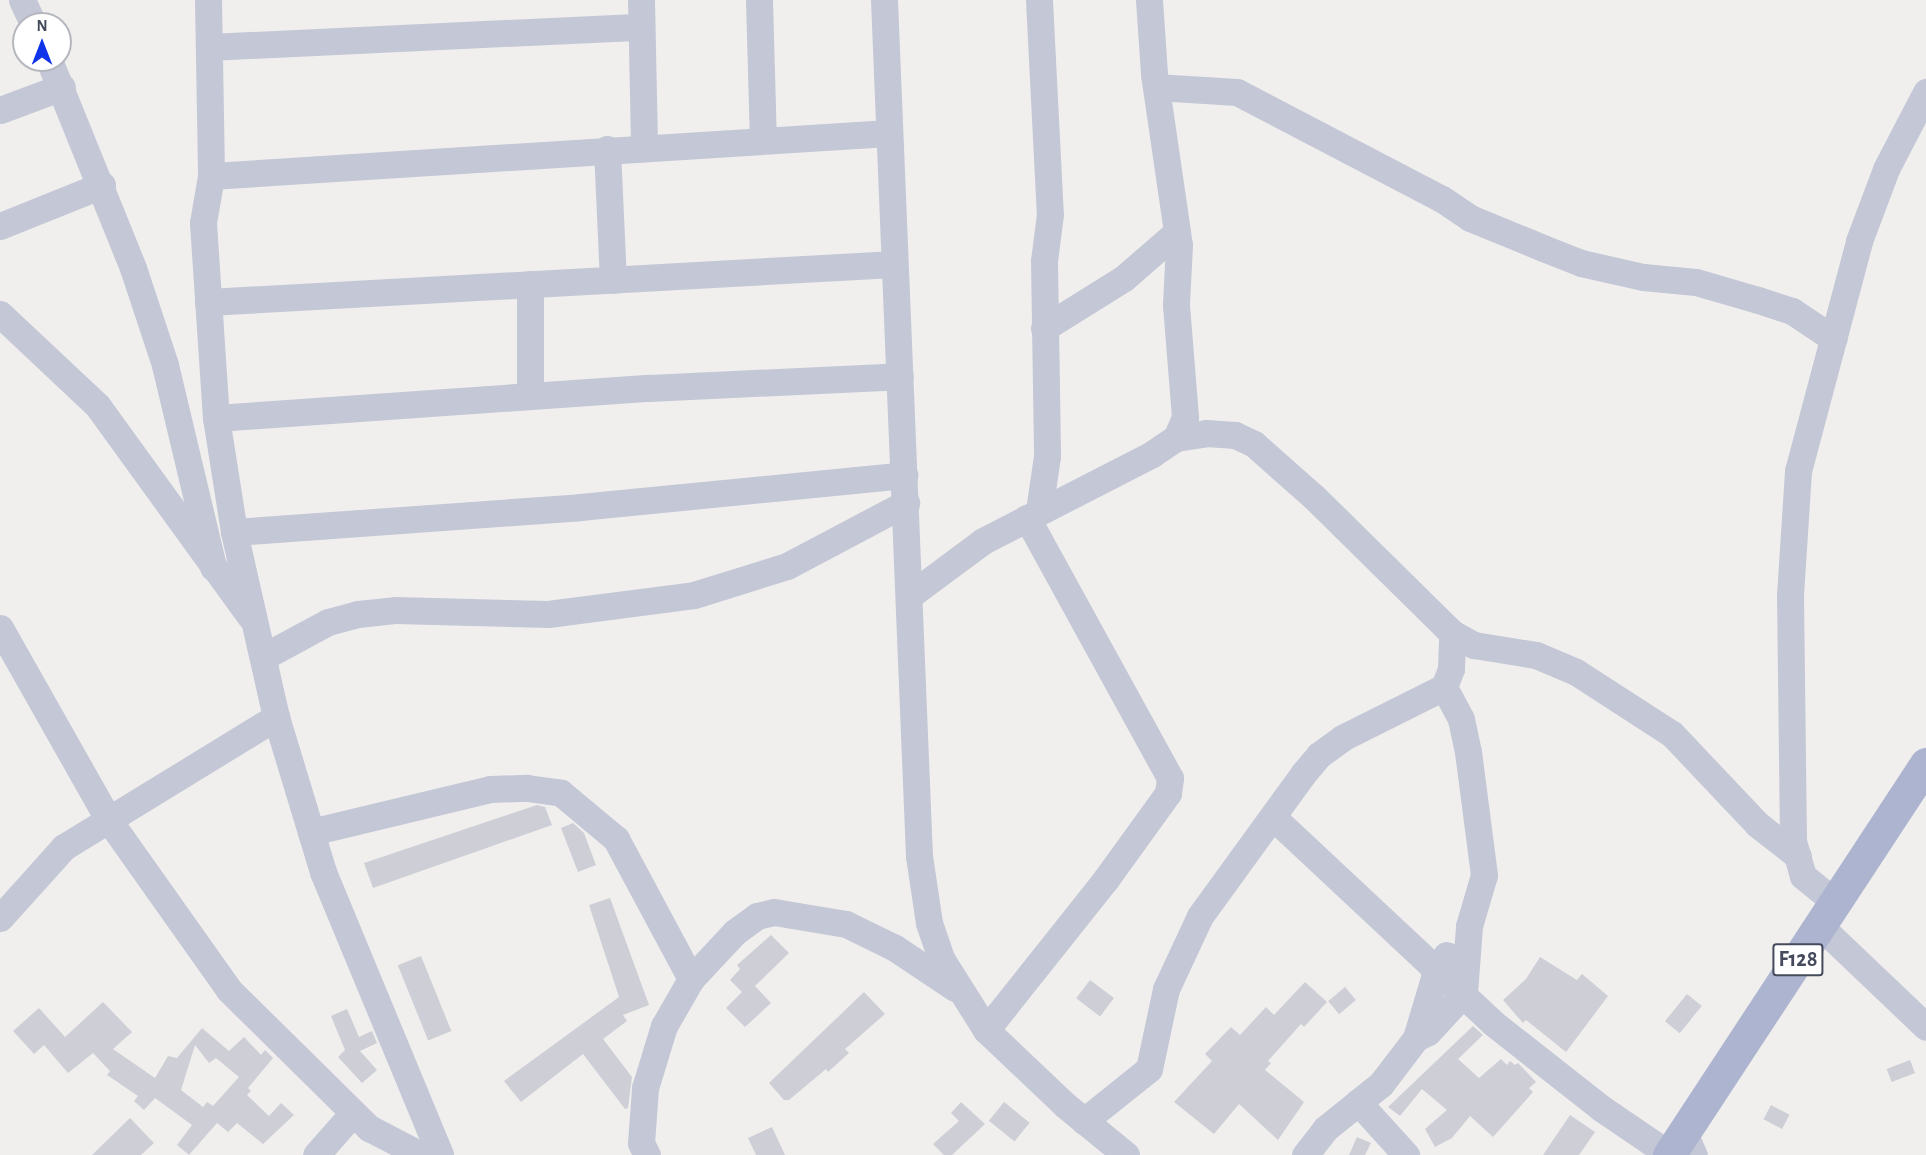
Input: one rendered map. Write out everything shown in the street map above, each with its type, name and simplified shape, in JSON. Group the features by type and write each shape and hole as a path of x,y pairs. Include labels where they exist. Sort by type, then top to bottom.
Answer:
{"main road":[{"name":"F128","path":"1679,1149 1828,915 1921,782"}],"street":[{"path":"208,0 211,176 203,223 216,418 234,532 276,717 323,872 440,1155"},
{"path":"641,0 644,147"},
{"path":"759,0 763,140"},
{"path":"884,0 919,856 929,923 942,960 958,990 986,1030 1084,1121 1126,1155"},
{"path":"986,1030 1113,869 1168,793 1170,778 1033,515 1047,456 1044,261 1050,213 1039,0"},
{"path":"1149,0 1156,87 1177,232 1176,304 1185,417 1176,438"},
{"path":"208,47 641,27"},
{"path":"55,72 102,185 165,364 213,567"},
{"path":"0,110 62,87"},
{"path":"1156,87 1237,92 1442,200 1470,219 1581,263 1643,277 1696,282 1792,311 1834,339"},
{"path":"1926,92 1886,169 1858,241 1834,339 1804,438 1797,481 1790,595 1793,840 1803,876 1828,915 1926,1027"},
{"path":"211,176 607,149 889,133"},
{"path":"607,149 613,280"},
{"path":"0,226 102,185"},
{"path":"1044,328 1124,278 1177,232"},
{"path":"208,302 894,264"},
{"path":"530,284 530,396"},
{"path":"1792,311 1844,299"},
{"path":"0,314 97,405 256,624"},
{"path":"216,418 530,396 900,376"},
{"path":"909,596 983,541 1152,454 1176,438 1206,433 1235,435 1254,444 1314,497 1452,633 1474,645 1536,655 1576,672 1672,734 1757,824 1798,856"},
{"path":"234,532 579,507 904,475"},
{"path":"263,657 328,622 358,614 395,610 548,614 694,595 787,566 906,504"},
{"path":"0,628 108,819 229,990 369,1128 421,1155"},
{"path":"1084,1121 1149,1068 1166,989 1200,916 1319,755 1341,738 1444,687 1451,669 1452,633"},
{"path":"1416,1038 1428,1032 1464,993 1469,926 1484,875 1466,741 1461,719 1444,687"},
{"path":"0,918 64,847 276,717"},
{"path":"311,832 489,789 527,788 561,794 616,839 691,979"},
{"path":"1273,817 1464,993 1493,1023 1574,1087 1679,1149"},
{"path":"647,1155 641,1143 645,1088 664,1026 691,979 735,932 757,916 774,912 846,924 895,948 958,990"},
{"path":"1305,1155 1325,1128 1382,1084 1416,1038 1438,970 1453,943 1469,926"},
{"path":"1358,1102 1406,1155"},
{"path":"316,1155 354,1113"}],"building":[{"path":"537,805 545,807 552,825 373,888 364,863"},
{"path":"573,823 584,833 596,865 578,872 561,828"},
{"path":"610,898 649,1005 623,1015 627,1021 603,1039 632,1077 628,1108 625,1109 583,1054 521,1102 504,1081 619,997 589,905"},
{"path":"771,935 789,953 755,986 771,1003 745,1027 726,1008 742,992 730,980 740,969 737,965"},
{"path":"421,956 451,1031 428,1040 398,965"},
{"path":"1540,957 1577,980 1582,974 1608,996 1566,1052 1526,1020 1523,1023 1503,1000 1526,979"},
{"path":"1090,980 1114,998 1100,1016 1076,998"},
{"path":"1305,982 1327,1002 1304,1027 1301,1024 1268,1061 1271,1063 1265,1070 1304,1102 1278,1140 1239,1104 1214,1134 1174,1102 1212,1061 1205,1054 1231,1027 1240,1035 1266,1007 1274,1015"},
{"path":"1345,987 1356,1000 1339,1014 1328,1001"},
{"path":"864,992 885,1014 845,1049 849,1053 828,1072 826,1069 789,1100 784,1100 769,1083"},
{"path":"1687,994 1702,1006 1680,1033 1665,1021"},
{"path":"103,1002 132,1032 113,1049 155,1078 168,1056 177,1058 202,1028 229,1051 244,1037 261,1055 265,1050 273,1058 248,1088 251,1091 247,1095 269,1116 281,1103 294,1115 263,1144 237,1123 228,1132 217,1123 189,1155 177,1145 192,1125 155,1098 144,1110 134,1101 138,1096 107,1075 110,1071 93,1053 68,1073 44,1045 34,1054 13,1031 39,1008 65,1037","holes":["195,1045 209,1063 216,1058 239,1077 213,1106 207,1102 203,1107 181,1090"]},
{"path":"347,1009 359,1037 372,1031 377,1043 360,1051 377,1070 362,1083 338,1057 345,1050 331,1016"},
{"path":"1473,1026 1483,1035 1458,1059 1479,1078 1501,1059 1507,1065 1510,1061 1515,1065 1518,1063 1536,1082 1529,1088 1533,1092 1493,1137 1470,1116 1452,1138 1435,1147 1425,1129 1447,1110 1422,1089 1400,1116 1388,1107"},
{"path":"1910,1060 1915,1073 1892,1082 1887,1069"},
{"path":"961,1102 985,1124 952,1155 944,1155 933,1144 959,1121 951,1113"},
{"path":"1004,1102 1030,1123 1015,1141 989,1121"},
{"path":"1771,1105 1790,1115 1782,1129 1763,1119"},
{"path":"1570,1115 1595,1132 1579,1155 1543,1155"},
{"path":"130,1118 154,1143 141,1155 92,1155"},
{"path":"772,1127 785,1155 756,1155 748,1138"},
{"path":"1357,1137 1371,1143 1365,1155 1349,1155"}]}
